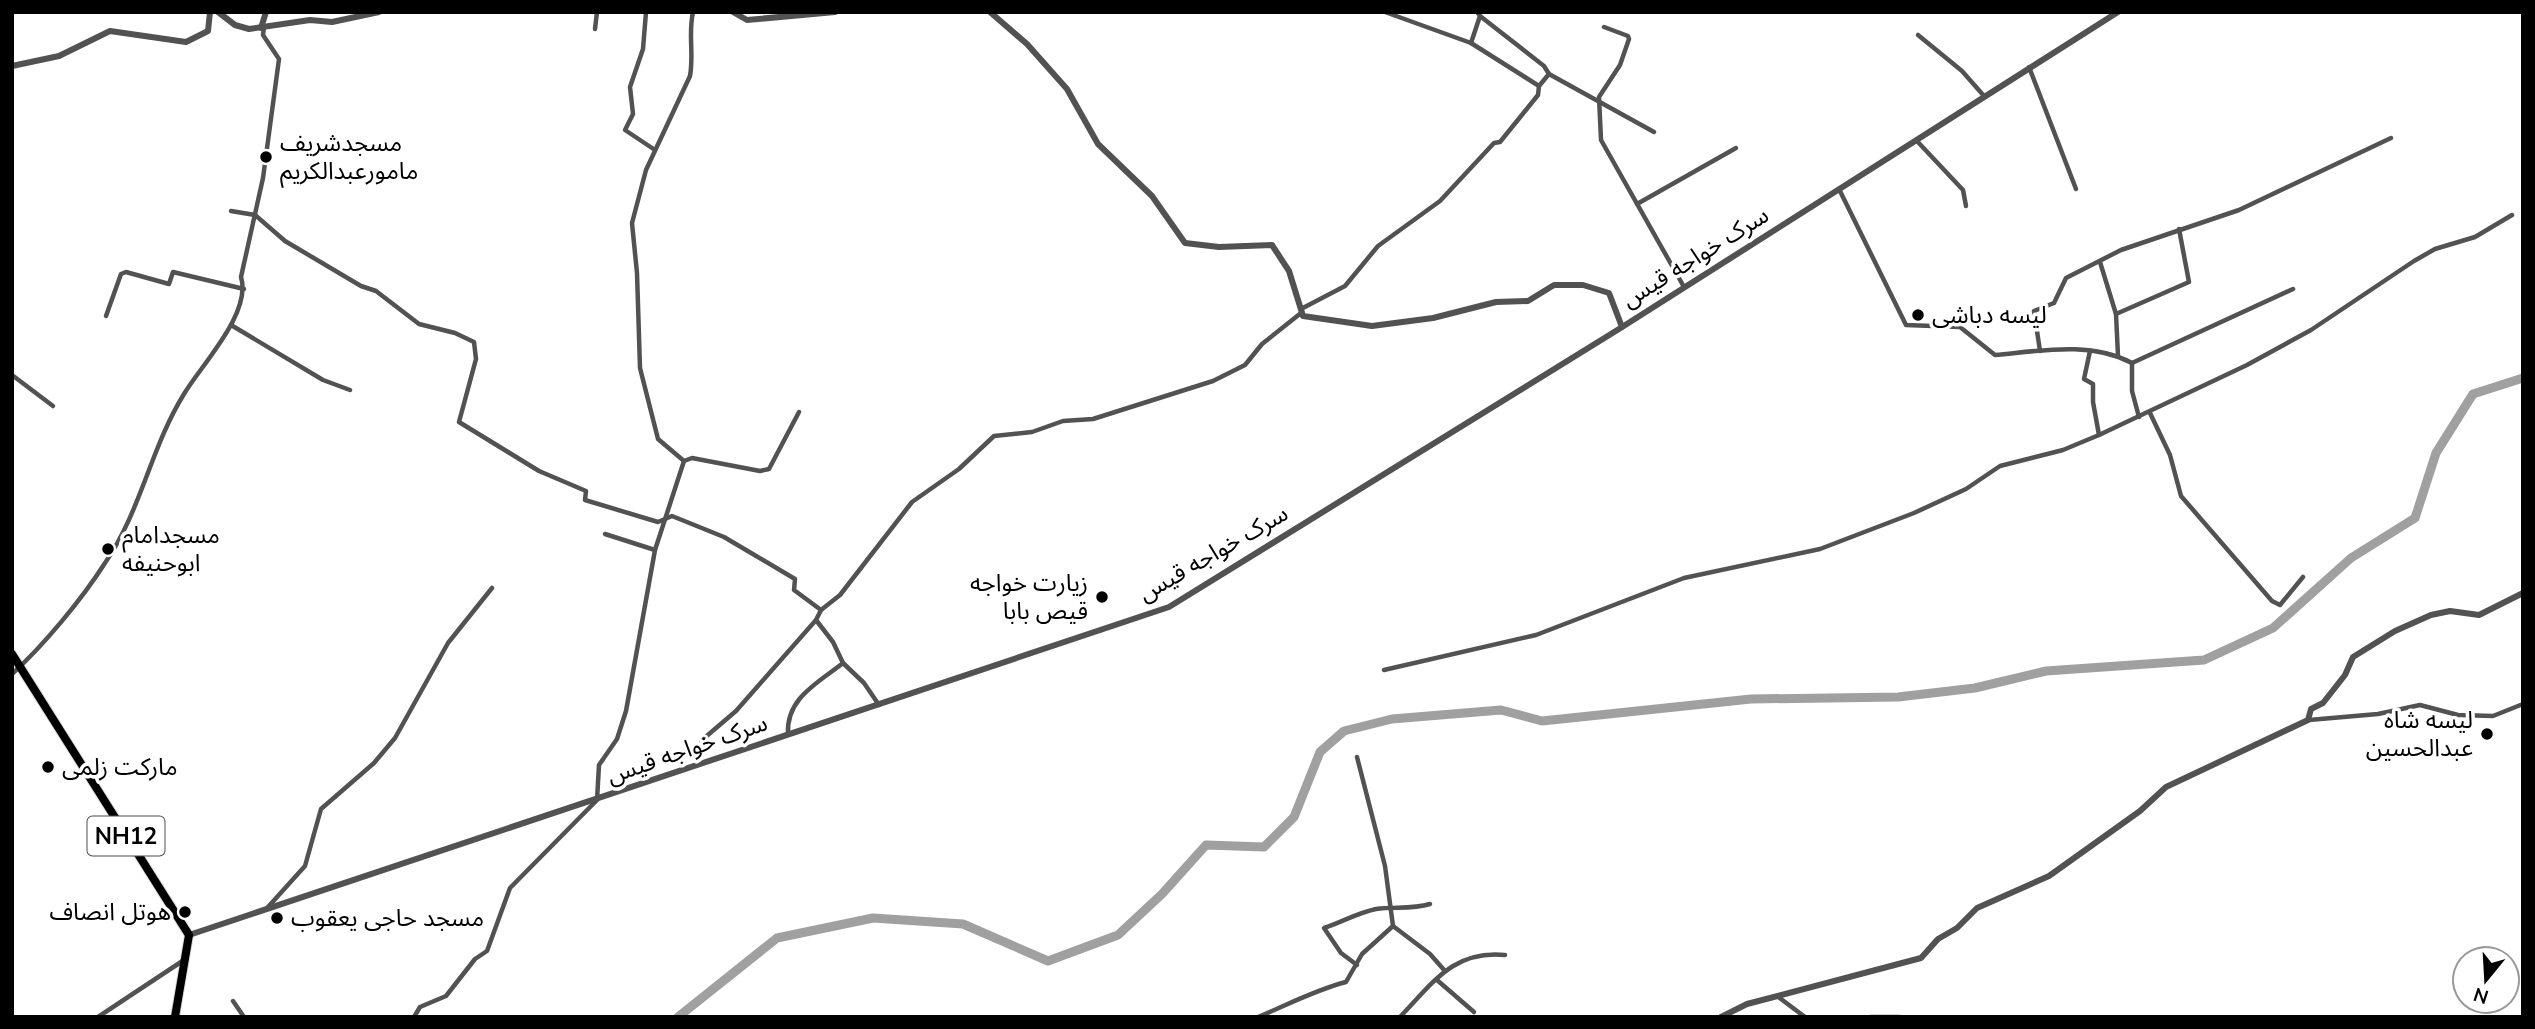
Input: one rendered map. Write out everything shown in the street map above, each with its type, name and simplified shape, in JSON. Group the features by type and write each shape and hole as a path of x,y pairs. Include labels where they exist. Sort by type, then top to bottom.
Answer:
{"highway":[{"name":"NH12","path":"12,654 44,709 189,935"},
{"path":"175,1017 189,935"}],"street":[{"path":"12,65 59,56 110,31 186,42 208,31 210,12"},
{"path":"218,12 234,25 249,29 310,20 332,22 379,12"},
{"path":"12,674 49,636 105,564 130,520 158,444 183,394 231,325 245,289 241,277 264,178 279,59 263,35 266,12"},
{"path":"595,29 597,12"},
{"path":"646,12 643,49 630,87 633,114 625,130 655,150"},
{"path":"684,461 657,439 640,368 637,273 632,223 646,170 690,76 693,60 689,33 693,12"},
{"path":"733,12 747,20 835,12"},
{"path":"990,12 1027,44 1067,89 1098,144 1152,195 1185,243 1219,247 1272,245 1289,271 1303,316 1371,326 1433,318 1496,302 1528,301 1554,285 1583,285 1609,293 1622,327"},
{"path":"1385,12 1471,43 1539,86"},
{"name":"سرک خواجه قیس","path":"189,935 1169,607 1622,327 2118,12"},
{"path":"1471,43 1478,14 1544,66 1549,74 1654,132"},
{"path":"1604,27 1628,36 1629,39 1620,65 1599,97 1601,140 1684,288"},
{"path":"1918,36 1962,71 1984,96"},
{"path":"2029,67 2076,189"},
{"path":"698,766 702,740 736,711 816,620 821,610 840,595 912,502 959,469 994,436 1032,432 1063,421 1093,419 1213,381 1244,365 1262,344 1301,311 1345,286 1378,246 1440,201 1494,143 1500,142 1538,95 1539,86 1549,74"},
{"path":"2040,351 2034,311 2054,303 2066,278 2121,250 2258,202 2391,138"},
{"path":"1916,139 1964,190 1966,206"},
{"path":"1637,204 1736,148"},
{"path":"1839,189 1906,325 1960,327 1995,355 2073,348 2118,356 2132,363"},
{"path":"231,211 255,215 285,240 361,286 376,290 419,324 455,332 474,342 476,359 459,422 539,471 586,491 585,500 658,522 672,516 698,524 795,579 794,590 821,610"},
{"path":"1384,670 1536,635 1684,578 1820,549 1942,501 2000,466 2063,450 2150,413 2311,330 2424,255 2475,237 2512,215"},
{"path":"2116,314 2189,282 2179,229"},
{"path":"2100,262 2116,314 2118,356"},
{"path":"106,316 121,274 125,272 169,284 173,272 245,289"},
{"path":"2132,363 2292,289"},
{"path":"231,325 323,380 350,390"},
{"path":"2090,351 2084,379 2093,383 2093,402 2099,435"},
{"path":"2132,363 2133,391 2139,417"},
{"path":"12,375 53,406"},
{"path":"684,461 692,458 760,471 769,469 799,412"},
{"path":"2150,413 2170,455 2181,496 2272,601 2280,605 2303,577"},
{"path":"414,1017 420,1007 446,996 475,959 487,951 510,888 597,800 599,765 617,739 626,711 655,550 684,461"},
{"path":"606,534 655,550"},
{"path":"266,910 305,866 321,809 374,762 395,738 448,643 492,588"},
{"path":"1721,1017 1747,1004 1921,958 1938,939 1957,928 1977,908 2049,876 2140,811 2166,787 2309,716 2340,683 2353,657 2395,631 2431,615 2450,611 2479,614 2523,593"},
{"path":"816,620 833,642 843,663 864,683 878,705"},
{"path":"788,735 791,710 797,699 843,663"},
{"path":"2309,716 2378,714 2420,705 2458,715 2493,716 2523,704"},
{"path":"1357,757 1385,866 1393,926 1430,954 1445,971"},
{"path":"1357,965 1341,953 1324,928 1348,916 1377,909 1390,910 1430,904"},
{"path":"1258,1017 1321,989 1346,982 1362,954 1393,926"},
{"path":"1400,1017 1445,971 1474,954 1504,956"},
{"path":"97,1017 184,960"},
{"path":"1437,980 1474,1012"},
{"path":"1776,996 1805,1017"},
{"path":"233,1002 244,1017"},
{"path":"1870,1017 1900,1017"}],"waterway":[{"path":"678,1017 777,938 873,918 963,924 1048,961 1118,935 1162,894 1206,845 1264,847 1294,817 1320,752 1344,731 1392,719 1501,710 1542,721 1751,699 1898,697 1975,688 2046,671 2204,660 2273,628 2351,558 2415,518 2436,453 2473,394 2523,378"}],"place":[{"name":"مسجدشریف مامورعبدالکریم","path":"266,157"},
{"name":"لیسه دباشی","path":"1918,315"},
{"name":"مسجدامام ابوحنیفه","path":"108,549"},
{"name":"زیارت خواجه قیص بابا","path":"1102,597"},
{"name":"لیسه شاه عبدالحسین","path":"2487,734"},
{"name":"مارکت زلمی","path":"48,767"},
{"name":"هوتل انصاف","path":"185,912"},
{"name":"مسجد حاجی یعقوب","path":"277,918"}]}
